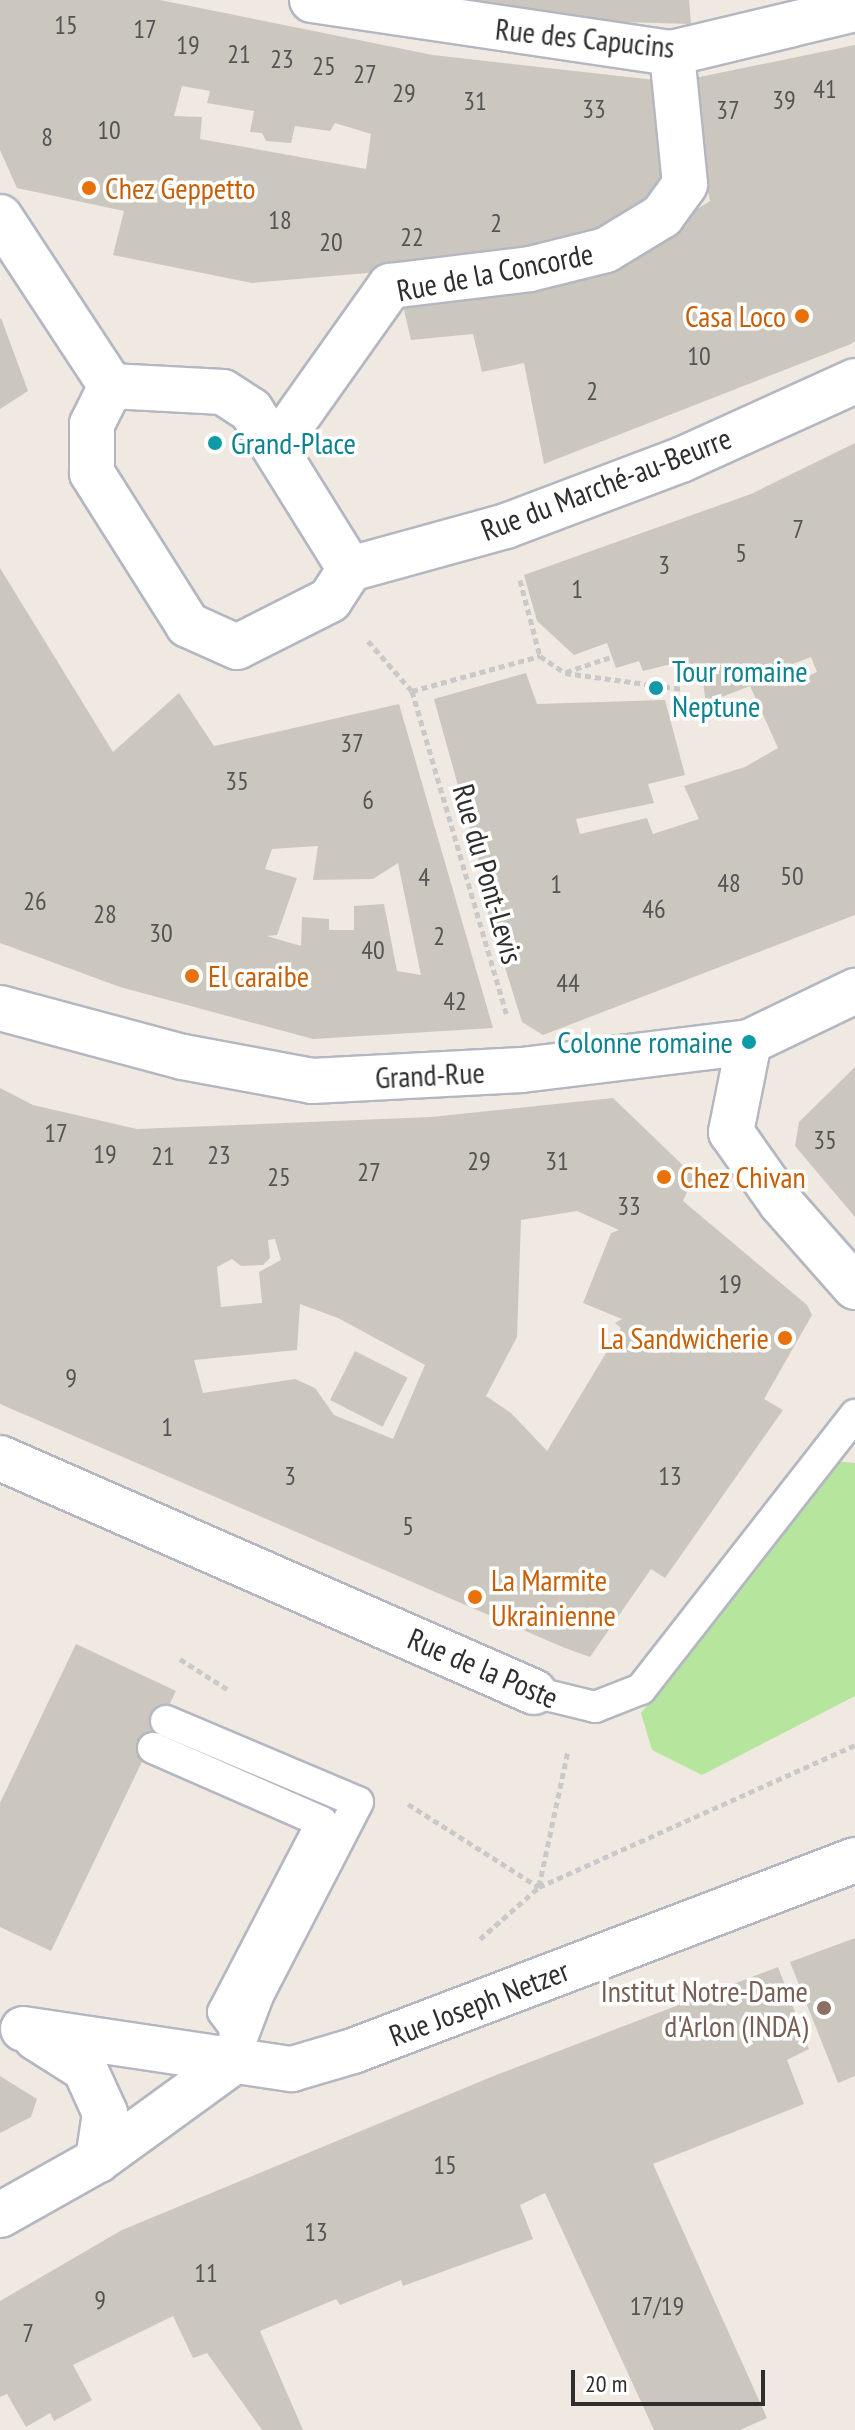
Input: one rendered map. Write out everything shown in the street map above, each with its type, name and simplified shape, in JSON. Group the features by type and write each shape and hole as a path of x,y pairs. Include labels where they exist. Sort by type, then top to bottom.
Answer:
{"street":[{"name":"Rue des Capucins","path":"319,1 672,53 794,13 855,9"},
{"name":"Rue de la Concorde","path":"275,448 390,286 545,265 606,250 662,216 685,184 672,53"},
{"path":"0,217 111,386"},
{"name":"Rue du Marché-au-Beurre","path":"340,584 681,460 855,381"},
{"path":"111,386 223,392 251,410 275,448 340,584 237,647 188,625 92,473 92,424 111,386"},
{"name":"Grand-Rue","path":"0,1008 183,1057 312,1081 522,1070 749,1042 855,991"},
{"path":"749,1042 731,1132 781,1203 855,1287"},
{"name":"Rue de la Poste","path":"0,1458 534,1692"},
{"name":"Rue Joseph Netzer","path":"12,2024 233,2062 292,2069 353,2051 855,1860"},
{"name":"Rue Joseph Netzer","path":"12,2024 85,2069 105,2113 98,2160"},
{"path":"0,2215 98,2160 233,2062"}],"lane":[{"name":"Rue de la Poste","path":"534,1692 578,1706 612,1704 641,1689 855,1415"},
{"path":"166,1721 358,1802 258,1996 233,2062"},
{"path":"153,1748 322,1822 223,2012 235,2028 233,2062"}],"path":[{"path":"506,526 540,656 565,673 683,689"},
{"path":"340,584 412,691 540,656"},
{"path":"565,673 611,657"},
{"name":"Rue du Pont-Levis","path":"412,691 522,1070"},
{"path":"578,1706 539,1887 855,1745"}],"green space":[{"path":"833,1461 855,1463 855,1696 702,1775 652,1750 641,1713"}],"building":[{"path":"0,0 160,0 433,55 664,81 661,197 597,237 367,273 252,283 113,255 124,211 17,188 0,150","holes":["182,86 210,91 207,103 254,111 250,132 262,133 266,141 291,143 295,126 330,131 335,123 371,134 366,169 200,139 202,117 174,116"]},
{"path":"463,0 689,0 691,24 587,21"},
{"path":"855,45 855,341 851,344 544,464 524,363 482,372 473,334 411,340 401,297 628,252 710,201 685,80"},
{"path":"0,319 28,391 0,409"},
{"path":"855,443 855,915 543,1035 522,1022 484,900 489,898 434,699 526,673 537,704 665,700 685,775 648,784 654,803 576,819 580,834 647,818 653,834 699,819 684,786 745,767 778,748 750,686 706,703 701,670 667,665 643,671 639,661 616,668 607,643 574,655 537,621 524,575 751,494","holes":["811,657 817,672 784,687 782,668"]},
{"path":"0,568 113,752 179,693 214,746 399,704 493,1028 313,1039 120,987 0,943","holes":["318,846 313,880 373,879 398,863 421,975 397,971 384,904 354,906 354,930 329,930 329,919 302,917 301,946 267,936 277,935 297,878 265,869 272,849"]},
{"path":"855,1067 855,1217 795,1146 799,1122"},
{"path":"0,1088 33,1105 137,1129 431,1117 613,1098 694,1176 683,1201 807,1305 812,1315 764,1399 783,1410 665,1578 651,1569 590,1657 0,1404","holes":["577,1211 619,1230 611,1233 583,1303 622,1319 615,1323 621,1328 547,1451 511,1413 486,1396 517,1337 521,1220","275,1239 281,1260 259,1272 262,1303 221,1307 217,1267 232,1259 241,1266 263,1265 270,1258 268,1240","300,1304 338,1318 425,1365 393,1439 334,1415 315,1388 295,1379 203,1393 194,1360 297,1350"]},
{"path":"355,1351 408,1378 383,1427 330,1400"},
{"path":"76,1644 176,1691 51,1951 0,1927 0,1803"},
{"name":"Institut Notre-Dame d'Arlon (INDA)","path":"855,1938 855,2076 838,2083 790,1962"},
{"path":"778,1967 809,2049 787,2060 804,2104 653,2164 767,2418 740,2430 654,2430 545,2193 520,2205 533,2239 403,2286 401,2280 340,2305 336,2299 260,2331 303,2430 262,2430 207,2353 193,2358 173,2316 73,2365 92,2400 54,2421 50,2413 26,2427 7,2394 0,2397 0,2301 122,2230 496,2075"},
{"path":"0,2076 37,2099 31,2117 0,2133"}],"place":[{"name":"Chez Geppetto","path":"89,188"},
{"name":"Casa Loco","path":"802,316"},
{"name":"Grand-Place","path":"215,443"},
{"name":"Tour romaine Neptune","path":"656,688"},
{"name":"El caraibe","path":"192,976"},
{"name":"Colonne romaine","path":"749,1042"},
{"name":"Chez Chivan","path":"664,1177"},
{"name":"La Sandwicherie","path":"785,1338"},
{"name":"La Marmite Ukrainienne","path":"475,1597"},
{"name":"Institut Notre-Dame d'Arlon (INDA)","path":"824,2008"}]}
